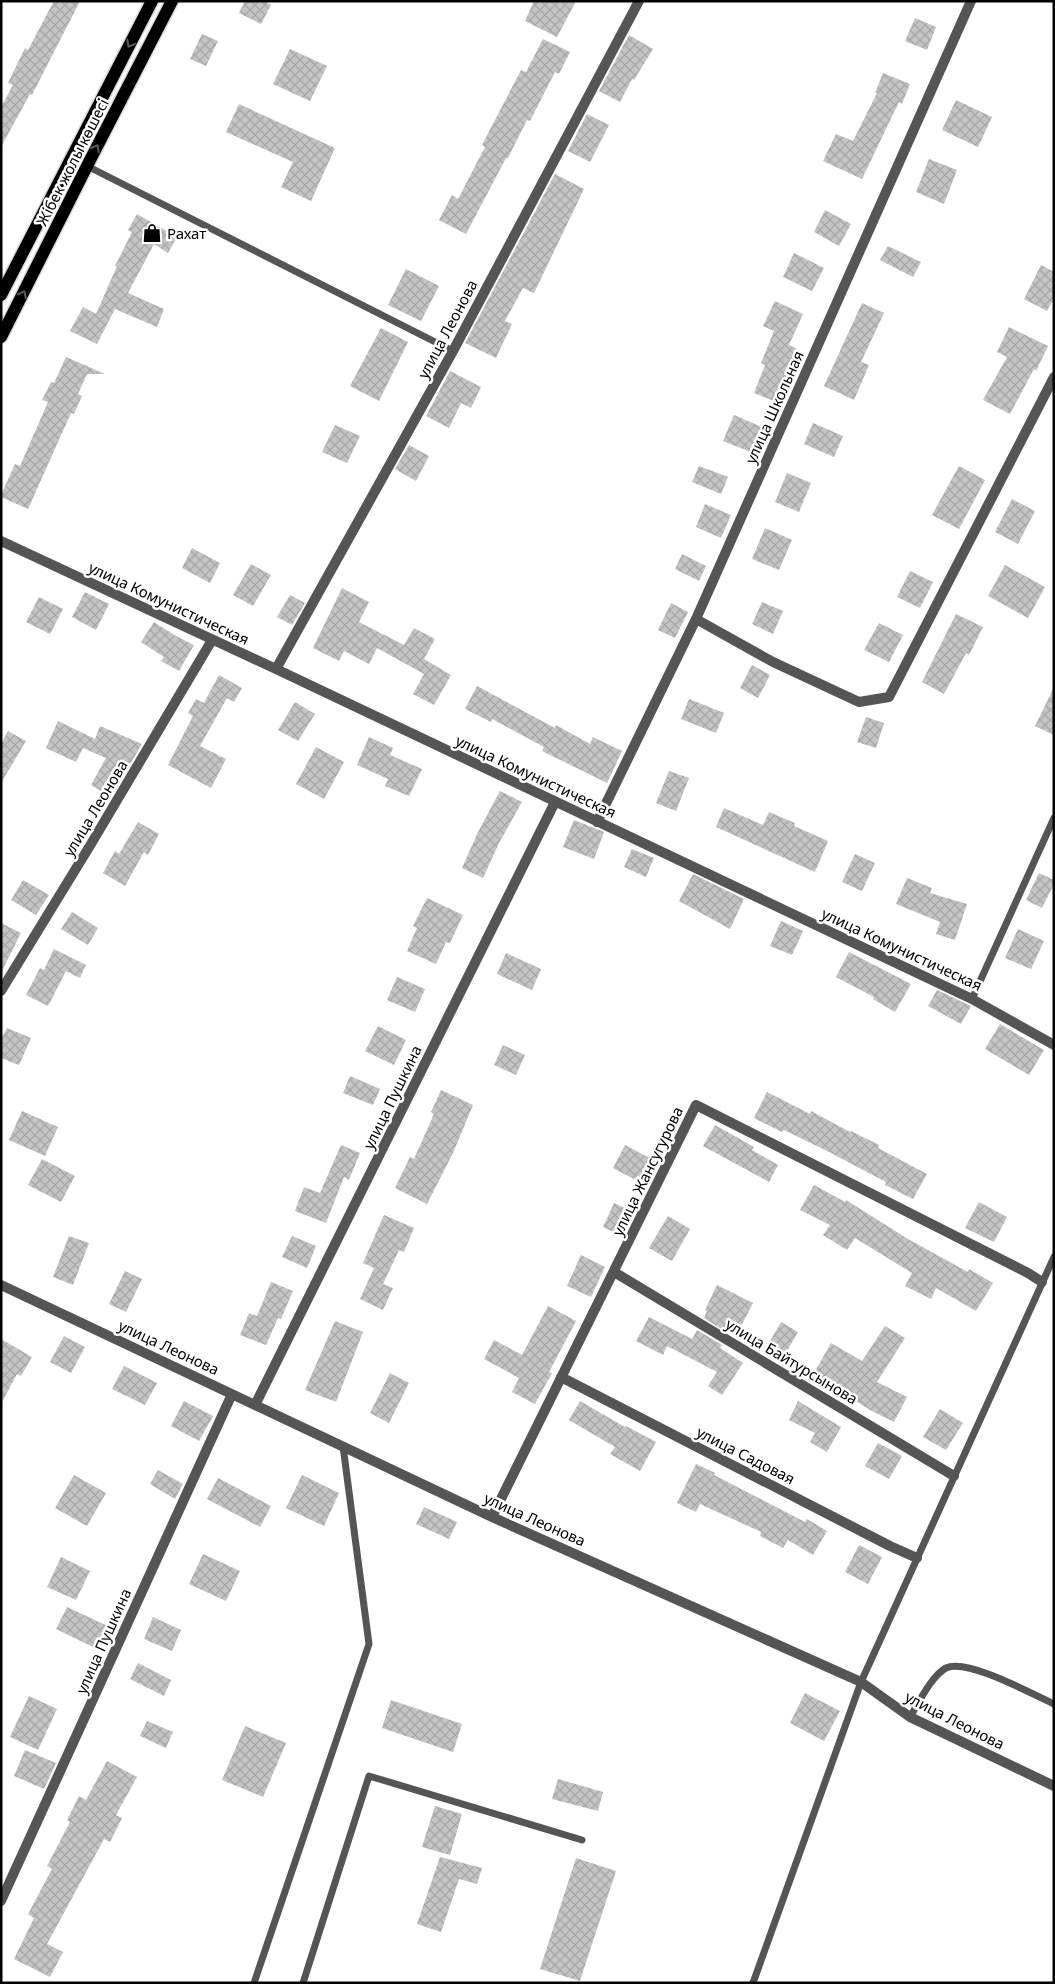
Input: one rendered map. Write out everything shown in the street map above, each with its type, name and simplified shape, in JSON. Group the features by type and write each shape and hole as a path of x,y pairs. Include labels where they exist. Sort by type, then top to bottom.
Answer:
{"main road":[{"name":"Жібек жолы көшесі","path":"1,295 152,1"},
{"name":"Жібек жолы көшесі","path":"1,337 172,1"}],"street":[{"name":"улица Леонова","path":"276,669 453,352 639,1"},
{"name":"улица Школьная","path":"597,822 696,619 971,1"},
{"path":"696,619 773,662 859,702 889,697 1054,377"},
{"name":"улица Комунистическая","path":"1,541 276,669 972,999 1054,1045"},
{"name":"улица Леонова","path":"1,991 212,640"},
{"name":"улица Пушкина","path":"255,1404 555,802"},
{"name":"улица Жансугурова","path":"492,1516 696,1105 1028,1273 1042,1282"},
{"name":"улица Байтурсынова","path":"614,1272 954,1476"},
{"name":"улица Леонова","path":"1,1285 492,1516 861,1682 910,1717 1054,1786"},
{"name":"улица Садовая","path":"562,1377 882,1542 917,1558"},
{"name":"улица Пушкина","path":"1,1901 232,1394"}],"lane":[{"path":"87,166 453,352"},
{"path":"972,999 1054,818"},
{"path":"753,1983 861,1682 1054,1257"},
{"path":"254,1983 369,1644 343,1446"},
{"path":"910,1717 936,1676 946,1668 959,1666 979,1670 1054,1704"},
{"path":"303,1983 369,1776 582,1840"}],"building":[{"path":"54,1 80,1 32,95 30,94 1,147 1,107 13,85 8,83 25,48 28,50"},
{"path":"245,1 264,1 271,5 261,24 239,13"},
{"path":"534,1 576,1 557,37 525,21"},
{"path":"915,18 936,27 927,50 905,41"},
{"path":"202,34 218,41 206,66 190,59"},
{"path":"629,35 653,49 634,80 632,79 620,102 599,91"},
{"path":"543,39 570,52 559,74 555,72 530,121 527,120 466,234 439,220 452,195 458,199 485,147 482,145 521,70 526,72"},
{"path":"290,49 327,66 310,101 273,84"},
{"path":"883,73 910,84 902,104 899,102 862,179 823,161 836,134 853,141 877,93 875,93"},
{"path":"956,100 992,117 978,147 942,130"},
{"path":"239,104 335,148 311,201 281,187 293,162 226,132"},
{"path":"587,114 609,125 590,162 568,151"},
{"path":"929,159 957,170 944,204 916,192"},
{"path":"555,174 584,189 534,293 523,288 505,321 512,324 496,358 465,343"},
{"path":"825,210 851,224 839,246 814,232"},
{"path":"137,214 177,237 168,253 154,244 128,293 164,309 157,327 115,309 97,344 70,331 83,307 96,314 117,266 115,266 132,232 128,230"},
{"path":"888,246 921,262 913,277 880,260"},
{"path":"794,253 824,268 812,291 783,277"},
{"path":"1041,265 1054,272 1054,298 1047,311 1024,299"},
{"path":"406,269 439,286 421,321 388,305"},
{"path":"775,301 803,314 789,345 797,349 776,402 754,393 765,365 761,363 774,331 763,326"},
{"path":"862,303 884,313 861,362 869,365 854,400 824,386"},
{"path":"1009,327 1048,346 1036,371 1034,369 1010,414 983,400 1007,357 997,352"},
{"path":"381,328 408,342 379,401 350,386"},
{"path":"66,357 105,374 87,374 78,394 82,396 74,414 71,413 28,509 1,497 1,495 15,464 20,466 48,402 42,400 51,382 54,383"},
{"path":"450,371 481,387 471,408 461,403 449,428 426,416"},
{"path":"734,415 764,428 753,453 723,441"},
{"path":"813,423 843,436 834,457 804,444"},
{"path":"335,425 360,436 347,463 322,452"},
{"path":"409,445 429,456 416,481 395,469"},
{"path":"699,466 728,477 721,494 692,482"},
{"path":"959,466 985,480 959,529 932,515"},
{"path":"787,473 811,483 799,512 775,502"},
{"path":"1012,499 1035,511 1018,544 995,532"},
{"path":"705,504 731,515 721,538 696,527"},
{"path":"765,528 792,540 779,570 752,559"},
{"path":"192,548 220,563 210,583 182,568"},
{"path":"682,554 706,566 699,581 675,569"},
{"path":"251,564 271,575 253,606 233,595"},
{"path":"1005,565 1045,587 1028,618 988,596"},
{"path":"910,571 933,582 920,608 897,597"},
{"path":"342,588 369,602 359,622 404,645 414,628 435,639 424,659 451,675 434,705 413,694 424,674 377,648 369,664 344,651 339,661 313,648"},
{"path":"85,592 109,604 96,630 72,617"},
{"path":"290,595 305,603 292,625 277,617"},
{"path":"39,597 63,609 50,634 26,622"},
{"path":"762,602 783,611 773,634 752,624"},
{"path":"671,603 688,612 675,638 658,630"},
{"path":"956,614 983,627 969,655 966,653 944,694 922,682"},
{"path":"154,622 194,645 179,671 161,661 164,657 141,642"},
{"path":"879,623 903,635 889,662 864,650"},
{"path":"752,665 770,675 758,698 740,688"},
{"path":"219,675 242,688 234,702 227,698 200,746 226,759 211,788 168,765 193,716 188,713 196,699 204,703"},
{"path":"477,686 555,728 556,725 590,744 593,737 622,751 607,783 542,751 544,747 492,719 491,722 465,709"},
{"path":"1054,687 1054,735 1035,726"},
{"path":"689,699 724,713 716,733 681,719"},
{"path":"295,702 315,714 298,741 278,730"},
{"path":"866,717 884,723 876,748 857,742"},
{"path":"58,721 95,739 100,726 142,744 111,797 91,785 106,758 83,748 76,762 46,748"},
{"path":"8,731 26,741 1,783 1,744"},
{"path":"369,737 393,748 390,755 422,769 409,796 385,786 388,779 357,765"},
{"path":"316,747 344,762 324,799 296,784"},
{"path":"669,771 689,778 676,811 656,803"},
{"path":"500,791 522,802 499,843 483,878 462,868 478,832"},
{"path":"724,808 763,825 769,812 795,823 794,826 828,841 815,872 716,827"},
{"path":"574,820 604,832 594,859 563,847"},
{"path":"138,822 159,834 148,855 144,852 125,886 103,873 115,851 119,854"},
{"path":"632,849 654,858 646,877 624,867"},
{"path":"855,854 875,863 862,891 842,882"},
{"path":"1039,873 1054,880 1054,884 1042,908 1026,900"},
{"path":"693,874 744,899 730,929 679,901"},
{"path":"907,878 932,888 930,893 967,904 955,940 936,934 940,922 896,904"},
{"path":"23,880 49,895 36,915 11,900"},
{"path":"427,898 463,915 450,943 446,942 436,964 407,951 417,928 413,926"},
{"path":"72,912 98,928 88,945 61,929"},
{"path":"781,921 803,931 792,955 770,946"},
{"path":"1,923 21,933 1,973"},
{"path":"1018,929 1044,941 1031,969 1005,958"},
{"path":"54,949 86,965 80,978 66,971 48,1006 26,995 40,968 44,970"},
{"path":"849,952 911,984 895,1012 873,999 874,997 836,977"},
{"path":"506,953 541,969 532,990 497,974"},
{"path":"397,977 425,989 415,1012 387,1000"},
{"path":"937,990 971,1006 961,1024 928,1006"},
{"path":"1000,1024 1044,1050 1029,1075 985,1049"},
{"path":"378,1026 406,1040 394,1065 365,1051"},
{"path":"7,1028 31,1038 19,1065 1,1058 1,1040"},
{"path":"503,1045 525,1055 516,1075 494,1065"},
{"path":"350,1076 380,1089 373,1105 343,1093"},
{"path":"441,1090 473,1105 453,1153 427,1204 395,1188 410,1157 414,1159 434,1114 431,1112"},
{"path":"767,1092 810,1114 811,1111 879,1145 878,1148 927,1174 913,1199 885,1185 886,1182 827,1151 754,1118"},
{"path":"22,1111 58,1127 45,1156 9,1140"},
{"path":"715,1125 754,1147 752,1150 778,1165 769,1182 703,1146"},
{"path":"341,1145 360,1153 349,1180 344,1177 326,1223 295,1211 304,1187 320,1193"},
{"path":"625,1145 659,1163 647,1186 613,1168"},
{"path":"42,1159 75,1176 61,1202 28,1185"},
{"path":"814,1185 845,1202 846,1200 908,1239 968,1272 969,1269 993,1283 976,1311 936,1288 931,1299 905,1286 912,1273 855,1238 847,1250 823,1235 830,1225 800,1210"},
{"path":"979,1202 1007,1217 994,1242 965,1228"},
{"path":"614,1203 633,1212 622,1236 603,1227"},
{"path":"384,1215 414,1228 404,1252 399,1250 383,1284 393,1288 383,1310 360,1299 374,1268 363,1263"},
{"path":"668,1216 690,1229 672,1261 649,1248"},
{"path":"69,1236 89,1243 73,1285 53,1277"},
{"path":"292,1236 316,1246 307,1268 282,1257"},
{"path":"581,1255 605,1267 591,1297 567,1286"},
{"path":"125,1271 142,1279 126,1312 109,1304"},
{"path":"271,1282 293,1291 281,1319 278,1318 266,1345 240,1335 249,1313 257,1316"},
{"path":"717,1285 753,1303 740,1328 733,1324 728,1333 704,1318 707,1311 705,1310"},
{"path":"548,1306 576,1321 549,1372 552,1373 535,1404 512,1392 519,1378 484,1359 494,1340 522,1355"},
{"path":"649,1317 692,1339 697,1330 722,1345 720,1348 743,1363 722,1395 708,1386 717,1372 667,1346 663,1355 636,1341"},
{"path":"335,1321 363,1332 336,1402 305,1390"},
{"path":"781,1322 798,1332 783,1358 766,1348"},
{"path":"885,1326 905,1338 877,1382 907,1397 894,1422 870,1410 842,1392 844,1390 814,1373 831,1343 862,1361"},
{"path":"64,1336 85,1347 71,1373 50,1362"},
{"path":"1,1339 32,1357 21,1376 17,1374 1,1404"},
{"path":"124,1366 157,1383 145,1405 112,1389"},
{"path":"390,1373 409,1383 389,1423 370,1413"},
{"path":"184,1401 213,1416 199,1441 171,1426"},
{"path":"580,1401 625,1427 656,1442 640,1471 610,1454 615,1447 569,1420"},
{"path":"798,1401 841,1427 827,1452 810,1442 815,1433 789,1420"},
{"path":"940,1409 963,1423 946,1450 923,1437"},
{"path":"878,1443 902,1456 889,1479 865,1466"},
{"path":"696,1464 805,1522 807,1519 827,1531 813,1555 788,1540 783,1548 760,1536 761,1532 700,1504 696,1512 677,1503"},
{"path":"158,1470 183,1484 175,1499 150,1484"},
{"path":"74,1475 106,1493 87,1526 55,1508"},
{"path":"302,1475 339,1493 324,1526 286,1508"},
{"path":"218,1478 271,1506 260,1527 207,1499"},
{"path":"424,1507 457,1522 449,1539 416,1524"},
{"path":"859,1545 882,1557 868,1584 845,1572"},
{"path":"203,1554 240,1571 226,1601 189,1584"},
{"path":"61,1557 90,1571 76,1600 47,1587"},
{"path":"67,1607 110,1627 99,1650 56,1629"},
{"path":"153,1617 181,1630 172,1651 144,1639"},
{"path":"138,1663 171,1680 164,1696 130,1679"},
{"path":"805,1693 840,1711 824,1741 790,1723"},
{"path":"29,1696 57,1709 38,1750 10,1737"},
{"path":"391,1700 462,1724 453,1752 382,1728"},
{"path":"147,1721 173,1732 166,1748 140,1736"},
{"path":"245,1726 286,1743 263,1797 222,1780"},
{"path":"25,1750 56,1763 44,1789 14,1776"},
{"path":"107,1761 137,1777 116,1815 122,1818 110,1842 104,1839 47,1944 63,1952 50,1977 14,1959 34,1918 28,1914 52,1869 47,1866 70,1822 67,1820 79,1796 86,1800"},
{"path":"558,1779 603,1792 598,1811 552,1799"},
{"path":"435,1806 462,1814 450,1855 422,1847"},
{"path":"440,1857 482,1868 477,1884 459,1879 441,1932 417,1924"},
{"path":"576,1858 616,1871 580,1981 540,1969"}],"place":[{"name":"Рахат","path":"152,233"}]}
